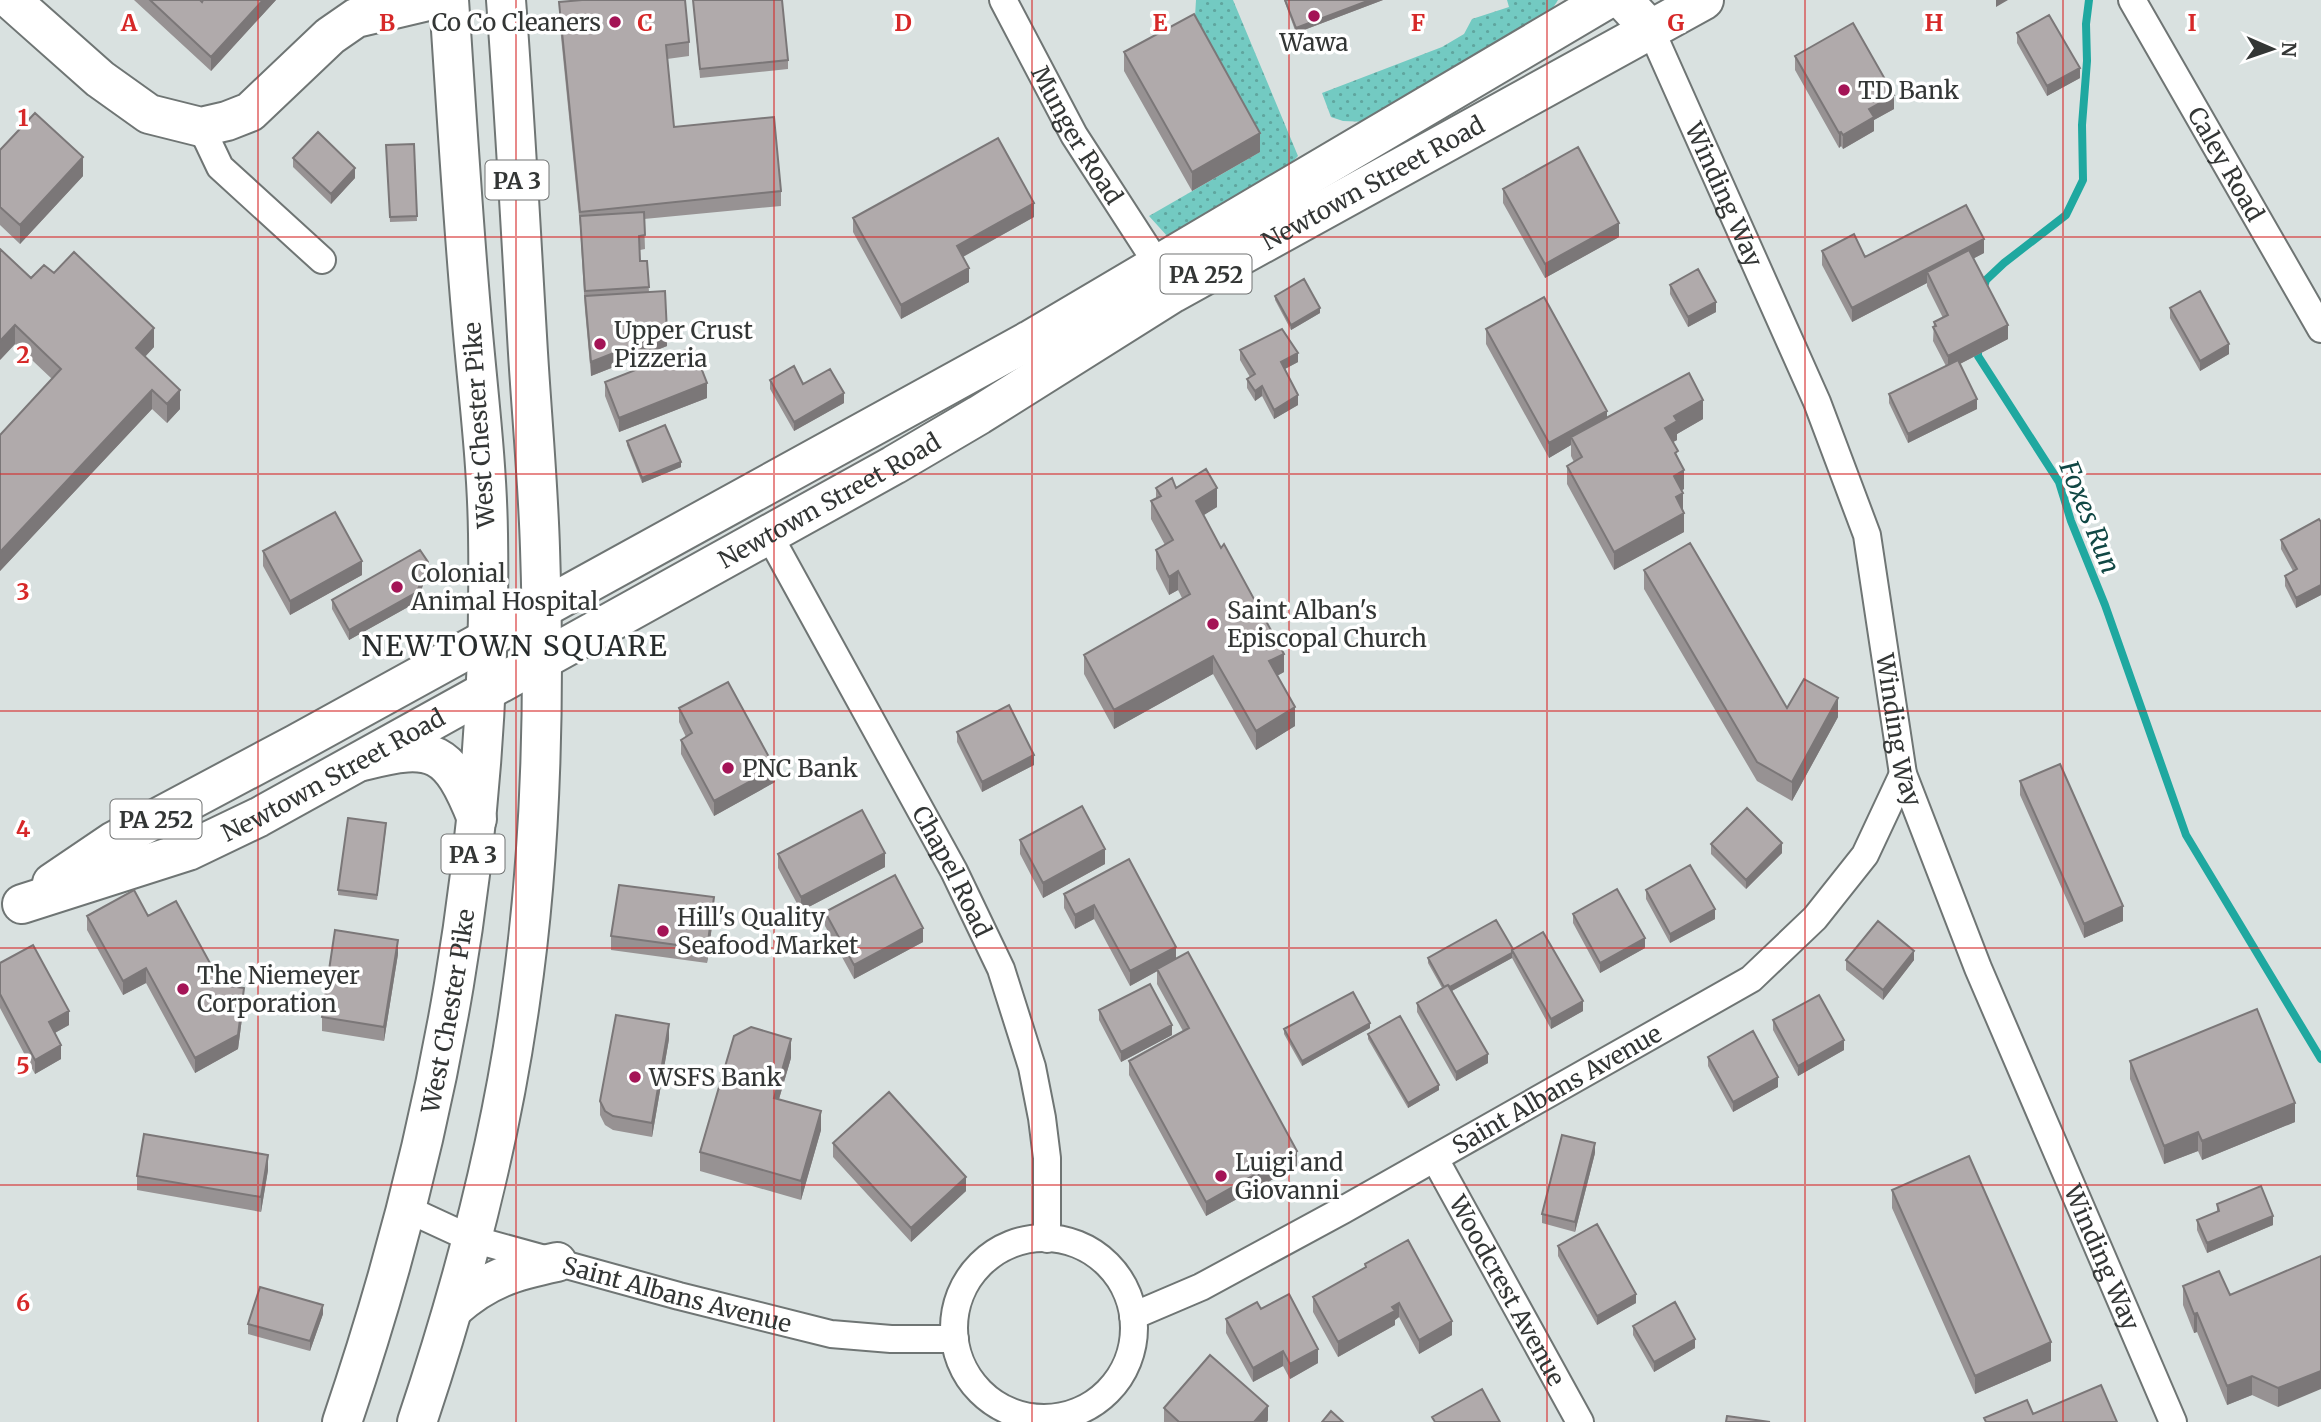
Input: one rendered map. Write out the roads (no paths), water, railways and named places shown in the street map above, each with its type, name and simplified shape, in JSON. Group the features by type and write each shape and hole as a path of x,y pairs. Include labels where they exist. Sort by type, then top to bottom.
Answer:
{"main road":[{"path":"11,0 100,79 149,114 201,127 250,112 330,36 356,18 408,3"},
{"name":"West Chester Pike","path":"342,1422 393,1263 421,1156 450,1014 477,819 486,693 486,453 472,320 449,0"},
{"name":"PA 3","path":"417,1422 472,1239 503,1104 527,953 538,812 542,609 506,0"},
{"name":"Newtown Street Road","path":"11,910 114,841 296,744 1030,340 1606,0"},
{"name":"Winding Way","path":"1623,0 1648,15"},
{"name":"Newtown Street Road","path":"11,910 188,851 259,817 769,535 979,415 1173,293 1648,15 1704,0"},
{"path":"363,761 397,751 413,751 437,758 449,767 460,781 477,819"},
{"path":"453,1309 485,1284 508,1273 557,1262"}],"street":[{"name":"Munger Road","path":"1003,0 1074,135 1158,265"},
{"name":"Caley Road","path":"2132,0 2321,329"},
{"name":"Winding Way","path":"1648,15 1817,402 1867,536 1903,774 1978,968 2173,1422"},
{"path":"201,127 220,167 322,260"},
{"name":"Chapel Road","path":"769,535 954,871 1001,969 1032,1066 1042,1118 1047,1158 1047,1239"},
{"name":"Saint Albans Avenue","path":"1133,1315 1201,1287 1435,1160 1751,979 1815,918 1865,855 1903,774"},
{"name":"Woodcrest Avenue","path":"1435,1160 1580,1422"},
{"name":"Saint Albans Avenue","path":"407,1209 472,1239 679,1296 831,1334 891,1339 955,1339"},
{"path":"1047,1239 1071,1243 1101,1257 1119,1279 1133,1315 1130,1355 1111,1389 1085,1409 1052,1418 1027,1419 993,1403 967,1374 955,1339 956,1317 967,1283 980,1266 1005,1248 1023,1241 1047,1239"}],"waterway":[{"name":"Foxes Run","path":"1983,290 1986,280 2004,263 2066,215 2083,180 2082,125 2089,0"},
{"name":"Foxes Run","path":"1978,344 1978,356 2059,482 2186,835 2321,1059"}],"place":[{"name":"Wawa","path":"1314,16"},
{"name":"Co Co Cleaners","path":"615,22"},
{"name":"TD Bank","path":"1844,90"},
{"name":"Upper Crust Pizzeria","path":"600,344"},
{"name":"Colonial Animal Hospital","path":"397,587"},
{"name":"Saint Alban's Episcopal Church","path":"1213,624"},
{"name":"PNC Bank","path":"728,768"},
{"name":"Hill's Quality Seafood Market","path":"663,931"},
{"name":"The Niemeyer Corporation","path":"183,989"},
{"name":"WSFS Bank","path":"635,1077"},
{"name":"Luigi and Giovanni","path":"1221,1176"}],"district":[{"name":"NEWTOWN SQUARE","path":"515,646"}]}
